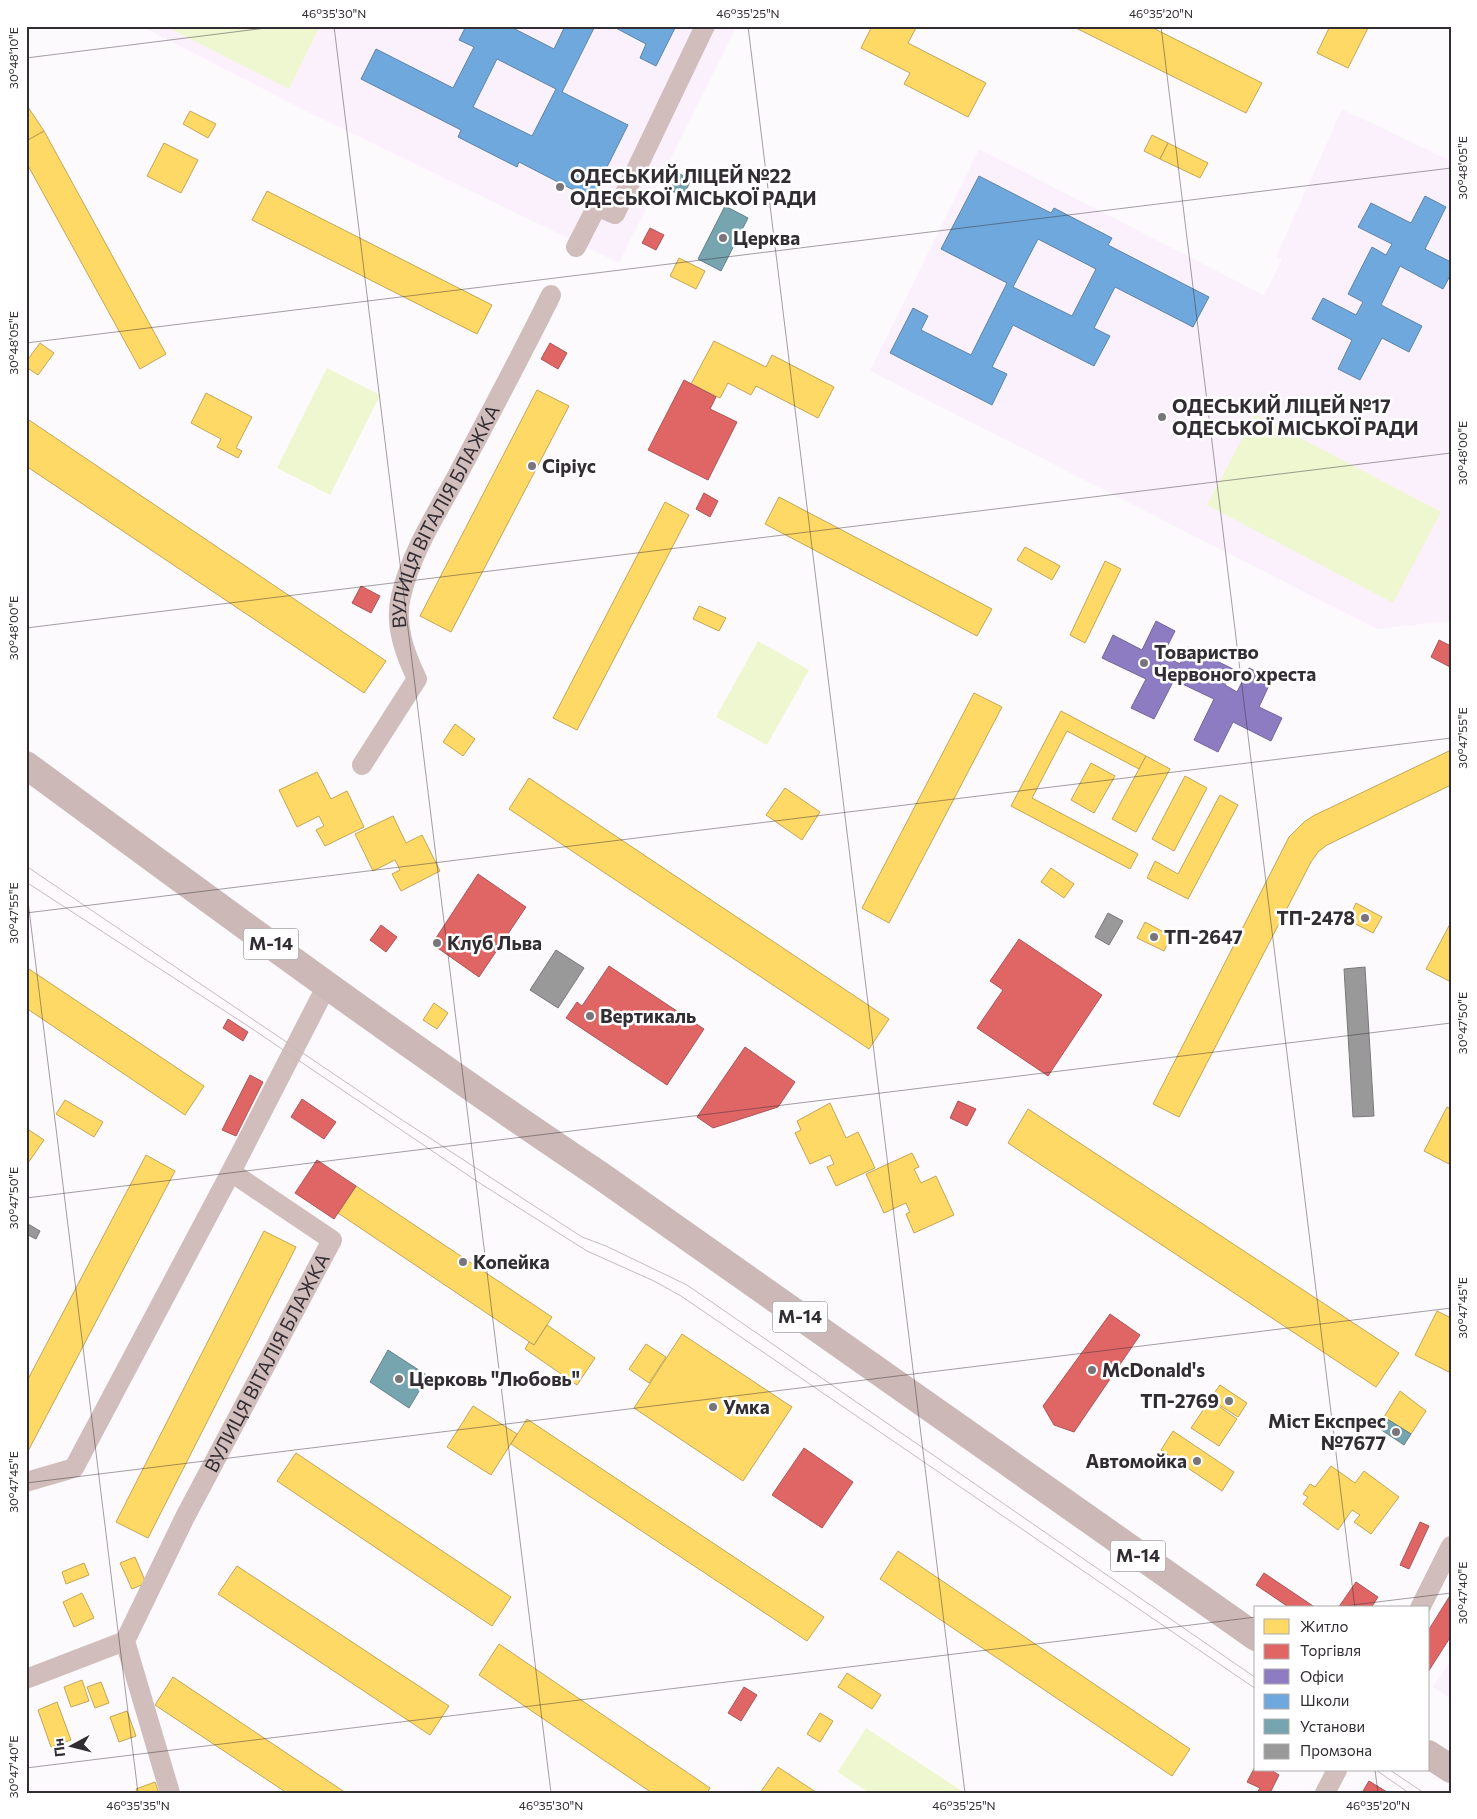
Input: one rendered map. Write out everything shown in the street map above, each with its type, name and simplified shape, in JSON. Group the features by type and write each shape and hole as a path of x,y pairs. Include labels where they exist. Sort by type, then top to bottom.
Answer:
{"highway":[{"name":"М-14","path":"26,765 518,1120 605,1179 1254,1637"},
{"path":"1430,1755 1451,1769"}],"street":[{"path":"576,247 597,206 615,214 705,26"},
{"name":"ВУЛИЦЯ ВІТАЛІЯ БЛАЖКА","path":"362,764 417,679 405,654 399,626 400,597 412,560 513,372 551,295"},
{"path":"26,1482 74,1468 231,1172 327,984"},
{"name":"ВУЛИЦЯ ВІТАЛІЯ БЛАЖКА","path":"125,1641 185,1516 332,1240 231,1172"},
{"path":"1421,1606 1451,1546"},
{"path":"26,1679 125,1641 170,1793"},
{"path":"1325,1793 1336,1772"}],"shaded area":[{"name":"ОДЕСЬКИЙ ЛІЦЕЙ №22 ОДЕСЬКОЇ МІСЬКОЇ РАДИ","path":"141,26 737,26 619,263 306,111"},
{"name":"ОДЕСЬКИЙ ЛІЦЕЙ №17 ОДЕСЬКОЇ МІСЬКОЇ РАДИ","path":"1342,109 1451,161 1451,621 1377,629 870,371 979,149 1264,295 1282,260 1276,257"},
{"path":"1451,1660 1451,1699 1433,1687"}],"green space":[{"path":"165,26 320,26 289,89"},
{"path":"327,368 380,395 330,495 277,468"},
{"path":"1255,414 1441,512 1393,603 1207,505"},
{"path":"758,641 809,670 767,745 716,717"},
{"path":"866,1728 965,1793 869,1793 838,1772"}],"building: Житло":[{"path":"872,26 917,26 908,43 986,83 968,117 904,84 910,73 861,48"},
{"path":"1072,26 1149,26 1262,83 1246,113"},
{"path":"1330,26 1369,26 1348,68 1317,53"},
{"path":"26,104 44,131 26,141"},
{"path":"190,111 216,124 208,138 183,124"},
{"path":"44,131 166,354 140,369 26,162 26,141"},
{"path":"1152,135 1168,143 1160,159 1144,151"},
{"path":"164,143 198,160 181,193 147,176"},
{"path":"1168,143 1208,163 1200,178 1160,159"},
{"path":"267,191 492,305 477,334 252,220"},
{"path":"679,258 705,271 696,289 670,276"},
{"path":"714,341 766,367 772,355 834,387 818,418 756,386 751,395 728,383 720,398 691,384"},
{"path":"40,343 54,353 38,375 26,367 26,362"},
{"path":"537,390 569,406 451,632 420,616"},
{"path":"206,393 252,417 236,448 242,451 238,458 217,447 221,439 191,423"},
{"path":"26,418 386,661 364,693 26,466"},
{"path":"779,497 992,609 977,636 765,524"},
{"path":"665,502 689,515 577,730 553,718"},
{"path":"1025,547 1060,566 1052,580 1017,560"},
{"path":"1105,561 1121,569 1085,643 1070,635"},
{"path":"699,606 726,618 719,631 693,619"},
{"path":"974,693 1002,707 889,923 862,908"},
{"path":"1061,711 1146,756 1139,769 1067,731 1032,798 1138,854 1130,869 1011,806"},
{"path":"455,724 475,739 463,756 443,742"},
{"path":"1451,750 1451,785 1327,845 1318,852 1311,862 1179,1117 1153,1104 1289,837 1313,816"},
{"path":"1146,756 1170,769 1136,832 1112,819"},
{"path":"1091,763 1115,776 1094,813 1071,800"},
{"path":"317,772 331,799 347,791 364,827 325,846 316,830 324,826 319,816 297,827 279,790"},
{"path":"1185,776 1207,788 1174,851 1152,839"},
{"path":"529,778 889,1019 869,1049 509,809"},
{"path":"785,788 820,812 802,840 766,815"},
{"path":"1220,795 1238,805 1188,899 1147,878 1155,861 1178,874"},
{"path":"393,816 406,843 422,835 440,871 401,891 392,874 400,870 395,860 373,871 355,834"},
{"path":"1051,868 1074,884 1064,898 1041,882"},
{"name":"ТП-2478","path":"1356,903 1382,917 1373,933 1348,920"},
{"name":"ТП-2647","path":"1145,922 1171,936 1164,951 1137,938"},
{"path":"1451,924 1451,982 1426,969"},
{"path":"26,967 204,1086 185,1115 26,1008"},
{"path":"434,1003 448,1013 437,1029 423,1020"},
{"path":"65,1100 103,1122 94,1137 56,1114"},
{"path":"830,1103 846,1138 858,1132 875,1168 836,1186 827,1167 834,1164 830,1155 810,1164 795,1133 801,1130 797,1121"},
{"path":"1447,1107 1451,1109 1451,1165 1424,1151"},
{"path":"1028,1109 1399,1353 1376,1387 1008,1143"},
{"path":"26,1128 44,1140 26,1166"},
{"path":"912,1153 919,1167 914,1169 921,1183 936,1176 954,1215 914,1233 906,1214 910,1212 906,1203 884,1213 866,1174"},
{"path":"146,1155 175,1171 26,1455 26,1383"},
{"path":"356,1186 552,1317 534,1345 338,1213"},
{"path":"264,1231 296,1247 148,1538 116,1522"},
{"path":"1437,1311 1451,1318 1451,1368 1449,1372 1415,1355"},
{"path":"547,1325 595,1358 577,1385 525,1349 529,1342 534,1345"},
{"name":"Умка","path":"682,1334 792,1407 743,1481 634,1408"},
{"path":"646,1344 666,1357 649,1383 629,1369"},
{"name":"ТП-2769","path":"1220,1385 1247,1403 1238,1417 1210,1399"},
{"path":"1400,1391 1426,1411 1411,1434 1384,1417"},
{"path":"1210,1400 1237,1419 1219,1446 1191,1428"},
{"path":"473,1406 517,1434 491,1475 447,1447"},
{"path":"527,1419 824,1617 807,1641 511,1444"},
{"name":"Автомойка","path":"1173,1431 1234,1472 1222,1491 1161,1450"},
{"path":"296,1453 511,1597 492,1626 277,1481"},
{"path":"1331,1466 1355,1483 1364,1471 1399,1497 1371,1534 1354,1522 1360,1515 1352,1510 1338,1530 1303,1504 1308,1497 1303,1494 1310,1484 1315,1487"},
{"path":"898,1551 1190,1749 1172,1776 880,1579"},
{"path":"135,1557 146,1583 132,1589 120,1563"},
{"path":"84,1563 89,1575 66,1584 62,1572"},
{"path":"237,1566 449,1706 430,1735 218,1594"},
{"path":"82,1593 94,1618 74,1627 63,1602"},
{"path":"499,1644 710,1788 707,1793 652,1793 479,1675"},
{"path":"847,1673 881,1695 872,1709 838,1687"},
{"path":"173,1677 346,1793 287,1793 155,1705"},
{"path":"82,1680 89,1701 71,1707 64,1687"},
{"path":"101,1682 109,1703 95,1708 87,1687"},
{"path":"57,1702 71,1740 51,1747 38,1710"},
{"path":"127,1711 136,1736 119,1742 110,1717"},
{"path":"820,1713 833,1721 820,1742 807,1734"},
{"path":"778,1767 817,1793 760,1793"},
{"path":"155,1782 159,1793 138,1793 136,1789"}],"building: Торгівля":[{"path":"650,228 664,235 656,250 642,243"},
{"path":"550,343 567,353 558,369 541,359"},
{"path":"684,380 716,397 710,409 737,422 708,480 648,450"},
{"path":"704,493 718,501 710,517 696,509"},
{"path":"361,586 380,596 371,613 352,603"},
{"path":"1439,640 1451,646 1450,667 1431,657"},
{"path":"478,874 526,907 479,977 432,944"},
{"path":"381,925 397,937 386,952 370,940"},
{"path":"1019,939 1102,995 1048,1076 977,1028 1003,990 990,981"},
{"path":"609,966 704,1029 667,1085 566,1018 577,1002 582,1006"},
{"path":"228,1019 248,1032 243,1041 223,1028"},
{"path":"745,1047 795,1082 778,1107 713,1128 697,1117"},
{"path":"250,1075 263,1082 236,1136 222,1130"},
{"path":"302,1099 336,1122 324,1139 291,1117"},
{"path":"958,1101 976,1109 967,1126 950,1118"},
{"path":"317,1160 356,1186 334,1219 295,1193"},
{"name":"McDonald's","path":"1110,1314 1140,1335 1074,1432 1054,1425 1043,1406"},
{"path":"804,1448 853,1482 822,1528 772,1495"},
{"path":"1420,1522 1429,1526 1409,1569 1400,1565"},
{"path":"1264,1573 1313,1606 1287,1606 1256,1585"},
{"path":"1356,1582 1378,1597 1372,1606 1339,1606"},
{"path":"1451,1594 1451,1636 1430,1669 1430,1628"},
{"path":"744,1687 757,1695 741,1721 728,1713"},
{"path":"1254,1769 1254,1772 1274,1772 1279,1775 1270,1793 1257,1793 1260,1788 1247,1782"},
{"path":"1369,1781 1387,1792 1365,1793 1363,1791"}],"building: Офіси":[{"path":"1156,621 1175,631 1163,655 1180,664 1188,647 1233,669 1225,685 1237,692 1249,668 1272,679 1259,707 1282,718 1271,741 1233,722 1218,752 1194,740 1214,699 1174,680 1154,719 1131,708 1146,679 1102,658 1113,635 1142,650"}],"building: Школи":[{"path":"466,26 509,26 554,49 565,26 595,26 562,92 628,125 591,199 519,162 517,167 458,137 461,130 361,79 376,49 453,88 474,47 459,40","holes":["497,59 556,89 532,136 473,107"]},
{"path":"612,26 676,26 656,66 640,58 646,44"},
{"path":"979,176 1051,213 1054,208 1112,238 1108,245 1209,297 1193,327 1115,287 1094,328 1110,336 1094,366 1013,325 992,367 1007,374 992,405 890,353 913,308 928,316 921,330 971,355 1007,283 941,249","holes":["1038,239 1096,269 1072,316 1013,287"]},
{"path":"1425,196 1446,207 1425,249 1451,262 1451,274 1443,289 1400,266 1381,305 1422,326 1409,352 1382,338 1360,380 1338,369 1352,340 1312,319 1323,298 1356,315 1363,302 1348,294 1372,247 1386,255 1392,244 1358,227 1371,203 1411,223"}],"building: Установи":[{"path":"678,173 691,180 683,196 670,190"},
{"path":"725,206 748,218 721,271 698,259"},
{"name":"Церковь \"Любовь\"","path":"388,1350 428,1376 409,1408 370,1382"},
{"path":"1384,1417 1411,1434 1404,1445 1377,1427"}],"building: Промзона":[{"path":"1108,913 1123,921 1109,945 1095,937"},
{"path":"556,950 584,968 558,1008 530,990"},
{"path":"1365,967 1374,1116 1353,1117 1344,969"},
{"path":"28,1224 40,1231 36,1239 26,1234"}],"tram line":[{"path":"26,866 393,1114 582,1237 606,1246 687,1285 1254,1677"},
{"path":"26,882 248,1026 478,1182 587,1251 654,1281 681,1296 1254,1688"},
{"path":"1379,1772 1409,1793"},
{"path":"1393,1772 1424,1793"}],"place":[{"name":"ОДЕСЬКИЙ ЛІЦЕЙ №22 ОДЕСЬКОЇ МІСЬКОЇ РАДИ","path":"560,187"},
{"name":"Церква","path":"723,238"},
{"name":"ОДЕСЬКИЙ ЛІЦЕЙ №17 ОДЕСЬКОЇ МІСЬКОЇ РАДИ","path":"1162,417"},
{"name":"Сіріус","path":"532,466"},
{"name":"Товариство Червоного хреста","path":"1144,663"},
{"name":"ТП-2478","path":"1365,918"},
{"name":"ТП-2647","path":"1154,937"},
{"name":"Клуб Льва","path":"437,943"},
{"name":"Вертикаль","path":"590,1016"},
{"name":"Копейка","path":"463,1262"},
{"name":"McDonald's","path":"1092,1370"},
{"name":"Церковь \"Любовь\"","path":"399,1379"},
{"name":"ТП-2769","path":"1229,1401"},
{"name":"Умка","path":"713,1407"},
{"name":"Міст Експрес №7677","path":"1396,1432"},
{"name":"Автомойка","path":"1197,1461"}]}
